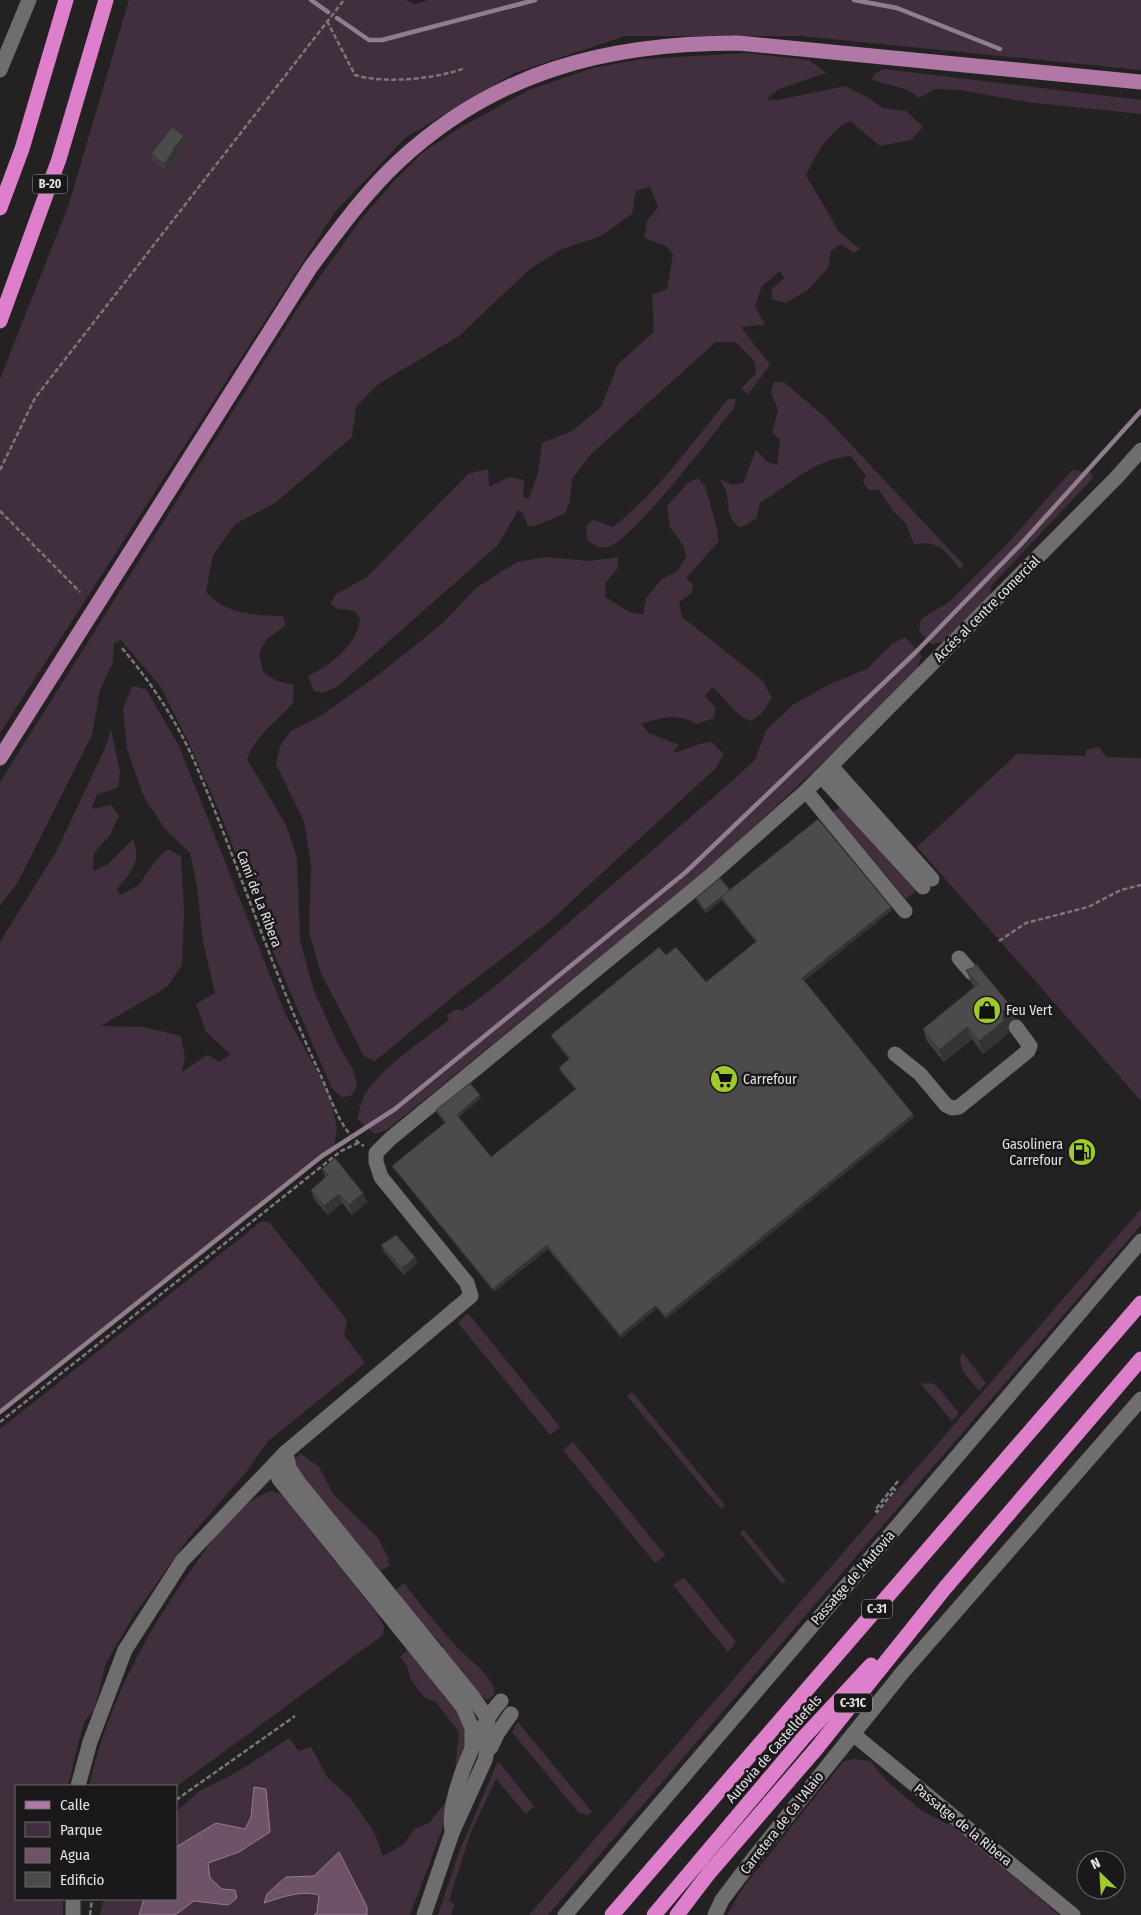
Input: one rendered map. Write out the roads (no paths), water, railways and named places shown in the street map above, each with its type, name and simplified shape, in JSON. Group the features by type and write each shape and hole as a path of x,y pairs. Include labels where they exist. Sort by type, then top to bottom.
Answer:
{"highway":[{"name":"B-20","path":"0,208 22,150 66,0"},
{"name":"B-20","path":"0,322 60,159 95,45 106,0"},
{"name":"C-31","path":"612,1915 1141,1303"},
{"name":"C-31","path":"945,1588 1141,1359"},
{"name":"C-31C","path":"677,1915 758,1815 816,1749 945,1588"},
{"name":"Autovia de Castelldefels","path":"654,1915 804,1737 945,1588"}],"main road":[{"path":"0,758 310,268 347,218 396,164 429,135 470,108 513,85 562,65 608,53 690,43 738,43 1141,82"}],"street":[{"path":"0,70 29,0"},
{"name":"Accés al centre comercial","path":"286,1452 471,1296 467,1284 381,1177 376,1162 376,1153 390,1139 709,878 806,791 1118,477 1141,450"},
{"path":"826,771 927,883"},
{"path":"806,791 905,911"},
{"path":"959,958 972,974"},
{"path":"895,1054 920,1074 946,1105 952,1108 959,1107 1028,1050 1030,1046 1028,1041 1016,1027"},
{"name":"Passatge de l'Autovia","path":"565,1915 1141,1241"},
{"path":"853,1734 902,1673 1141,1399"},
{"path":"78,1785 90,1742 125,1650 182,1561 236,1502 275,1466 286,1452"},
{"path":"286,1452 289,1468 299,1483 473,1697 487,1718 490,1738 485,1760"},
{"path":"275,1466 279,1479 463,1706 472,1728 472,1748"},
{"path":"452,1833 449,1816 472,1748 487,1718 501,1701"},
{"path":"424,1915 452,1833 497,1734 511,1714"},
{"name":"Carretera de Ca l'Alaio","path":"715,1915 722,1900 754,1858 853,1734"},
{"name":"Passatge de la Ribera","path":"853,1734 1073,1915"},
{"path":"72,1900 74,1915"}],"water":[{"path":"254,1787 266,1789 270,1832 239,1852 208,1863 210,1878 222,1889 235,1890 237,1898 228,1905 194,1901 175,1915 139,1915 144,1900 178,1900 178,1846 216,1823 245,1829 251,1817"},
{"path":"339,1852 367,1907 367,1915 314,1915 317,1912 319,1895 305,1893 264,1903 267,1894 286,1877 314,1876"}],"waterway":[{"path":"311,0 328,12"},
{"path":"337,18 369,40 382,40 535,0"},
{"path":"854,0 897,8 1000,49"},
{"path":"0,1412 322,1156 395,1109 686,872 915,653 1021,544 1141,411"}],"place":[{"name":"Feu Vert","path":"987,1010"},
{"name":"Carrefour","path":"724,1079"},
{"name":"Gasolinera Carrefour","path":"1082,1152"}]}
